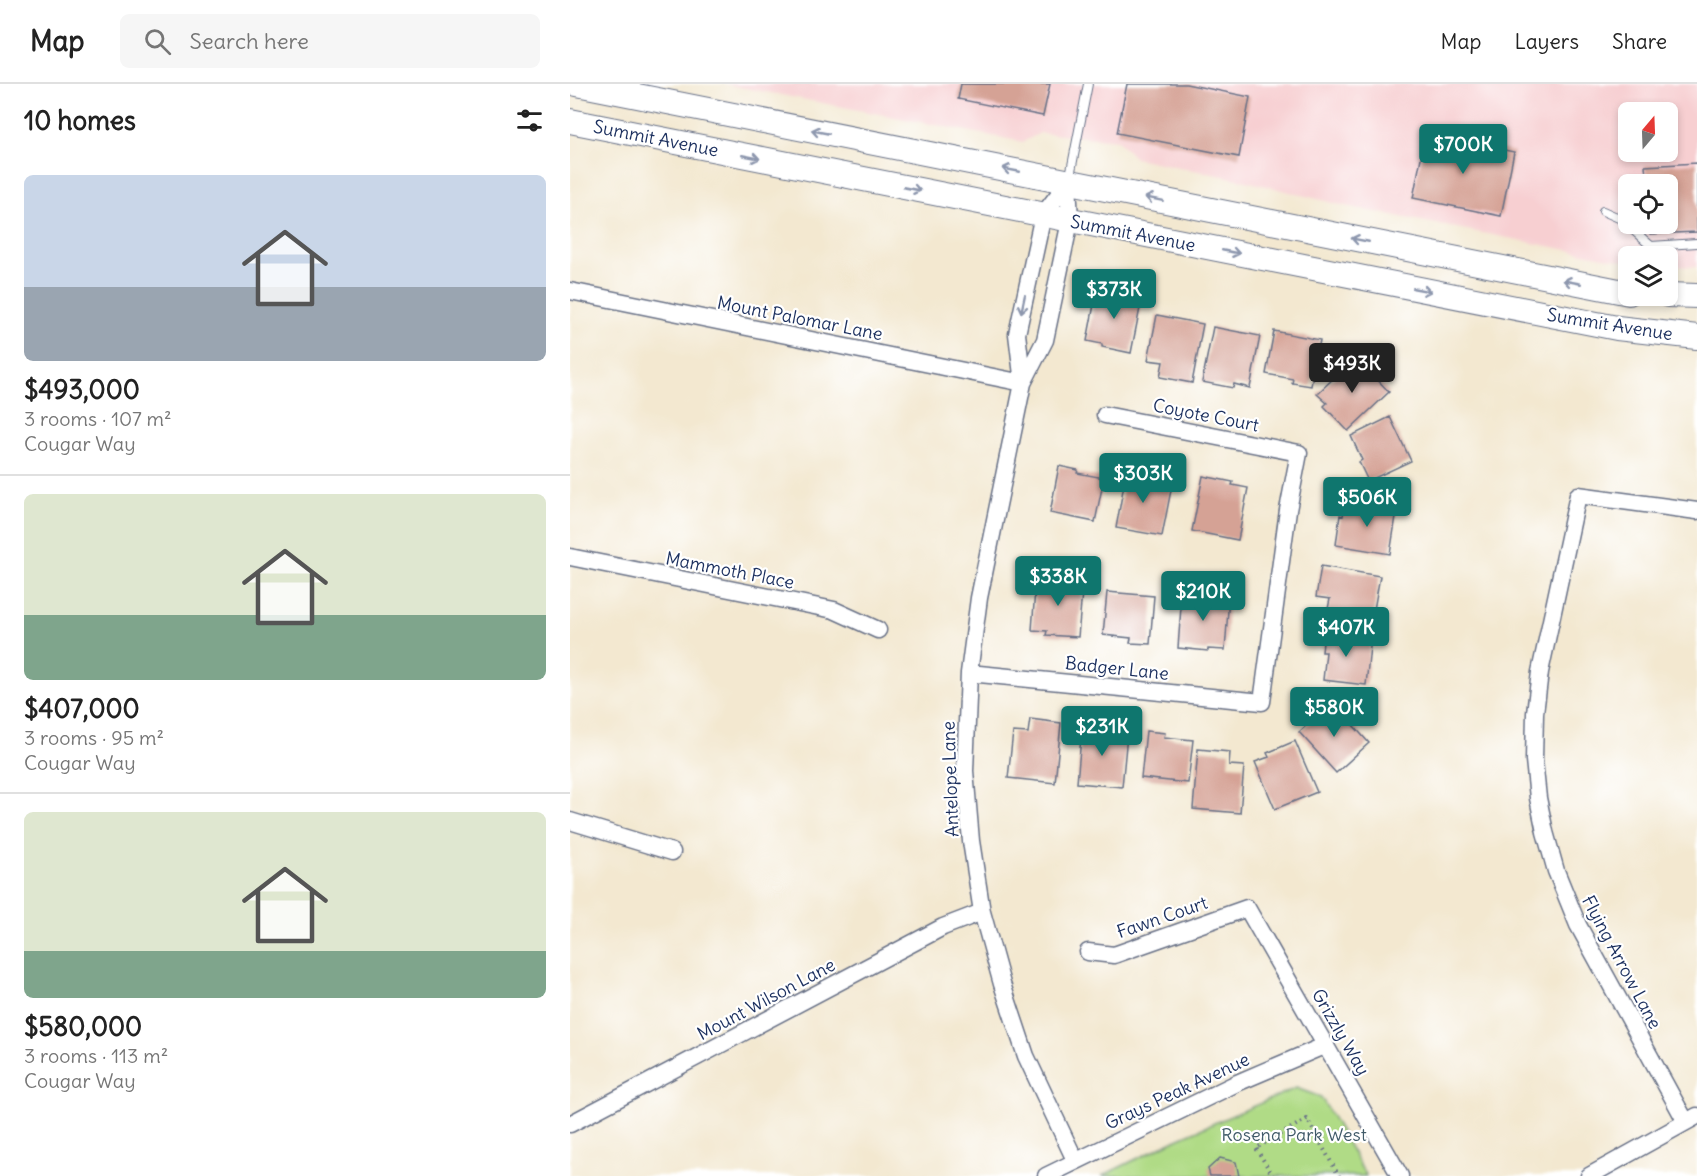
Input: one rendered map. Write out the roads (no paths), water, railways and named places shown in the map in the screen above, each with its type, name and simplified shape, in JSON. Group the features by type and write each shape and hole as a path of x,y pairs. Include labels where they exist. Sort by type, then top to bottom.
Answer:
{"street":[{"name":"Summit Avenue","path":"577,84 1618,291"},
{"name":"Summit Avenue","path":"570,121 1617,328 1697,337"},
{"name":"Antelope Lane","path":"1023,383 1017,334 1043,214 1068,182"},
{"name":"Antelope Lane","path":"1068,182 1070,221 1045,340 1023,383 979,598 969,673 965,771 971,841 982,912 1002,984 1026,1056 1075,1160"},
{"name":"Mount Palomar Lane","path":"570,291 1023,383"},
{"path":"1678,295 1697,296"},
{"name":"Coyote Court","path":"1105,415 1299,453 1286,521 1262,702"},
{"name":"Flying Arrow Lane","path":"1691,1119 1578,925 1556,871 1545,832 1534,760 1535,713 1540,672 1578,495 1697,511"},
{"name":"Mammoth Place","path":"570,557 834,610 878,630"},
{"name":"Badger Lane","path":"969,673 1262,702"},
{"path":"570,821 672,852"},
{"name":"Fawn Court","path":"1088,952 1114,955 1247,908"},
{"name":"Grizzly Way","path":"1247,908 1400,1176"},
{"name":"Mount Wilson Lane","path":"570,1124 943,927 982,912"},
{"name":"Grays Peak Avenue","path":"1046,1176 1238,1083 1326,1045"},
{"path":"1589,1176 1691,1119"}],"lane":[{"path":"1068,182 1088,84"},
{"path":"1603,211 1621,219 1651,246 1697,243"}],"park label":[{"name":"Rosena Park West","path":"1294,1134"}]}
